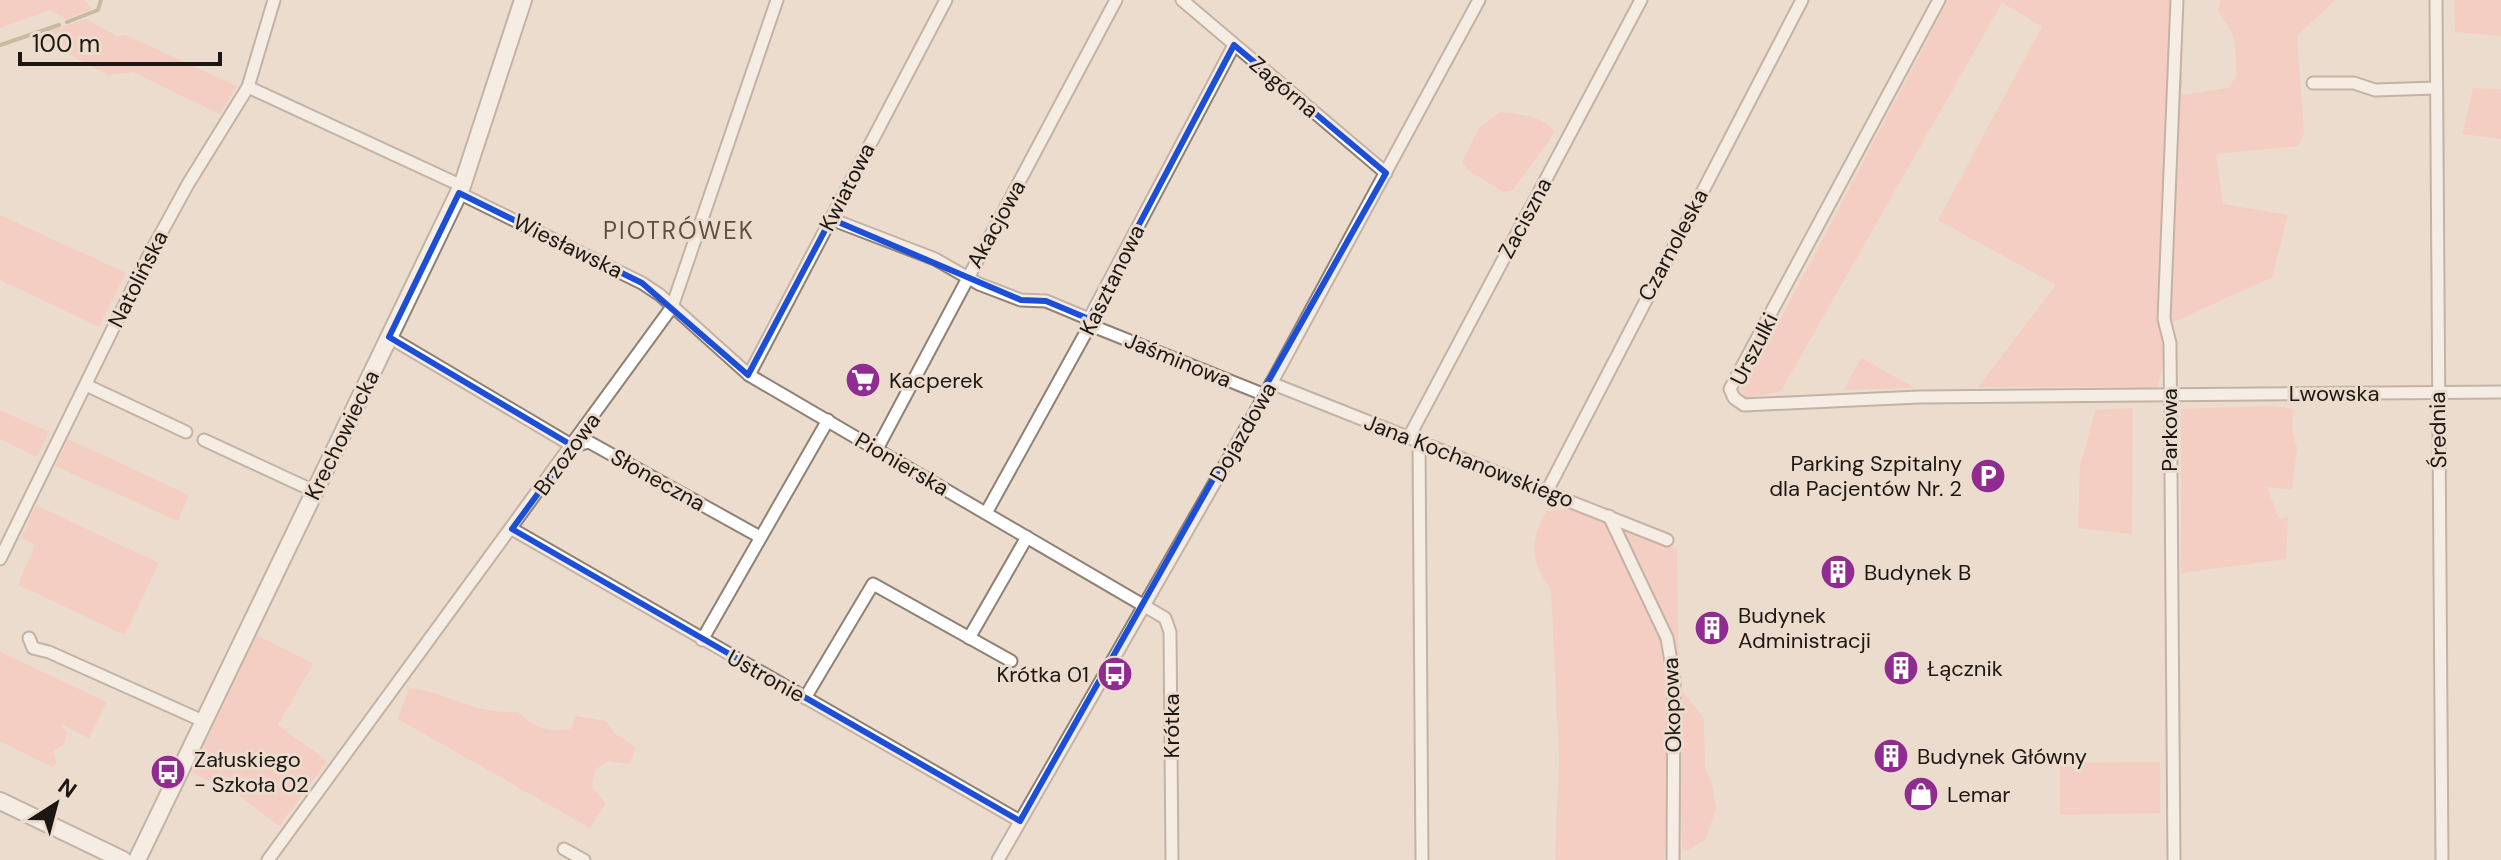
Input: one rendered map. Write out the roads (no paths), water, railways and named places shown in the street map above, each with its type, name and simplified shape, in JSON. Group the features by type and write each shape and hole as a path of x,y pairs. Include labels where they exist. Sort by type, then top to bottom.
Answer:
{"street":[{"name":"Natolińska","path":"0,559 188,184 248,87 274,0"},
{"name":"Krechowiecka","path":"137,860 460,190 523,0"},
{"name":"Brzozowa","path":"268,860 672,307 777,0"},
{"name":"Kwiatowa","path":"749,375 946,0"},
{"name":"Akacjowa","path":"877,449 1116,0"},
{"name":"Zagórna","path":"1182,0 1386,173"},
{"name":"Dojazdowa","path":"998,860 1265,395 1479,0"},
{"name":"Zaciszna","path":"1422,860 1414,439 1641,0"},
{"name":"Czarnoleska","path":"1547,491 1802,0"},
{"name":"Urszulki","path":"1939,0 1730,389 1734,398 1744,405 2168,394"},
{"name":"Parkowa","path":"2174,860 2170,343 2164,319 2177,0"},
{"name":"Średnia","path":"2436,0 2442,860"},
{"name":"Kasztanowa","path":"986,513 1090,322 1234,45"},
{"path":"2313,83 2354,83 2375,90 2436,88"},
{"name":"Wiesławska","path":"248,87 642,283 672,307"},
{"name":"Jaśminowa","path":"831,219 935,259 1021,300 1046,301 1265,395"},
{"name":"Pionierska","path":"672,307 749,375 1144,605"},
{"name":"Słoneczna","path":"389,337 573,446 589,442 760,537"},
{"name":"Jana Kochanowskiego","path":"1271,383 1667,540"},
{"path":"86,385 186,432"},
{"name":"Lwowska","path":"2168,394 2501,392"},
{"path":"702,640 828,420"},
{"path":"204,440 314,491"},
{"name":"Okopowa","path":"1609,516 1671,652 1674,679 1673,860"},
{"name":"Ustronie","path":"512,529 1020,821"},
{"path":"969,638 1027,537"},
{"path":"805,698 873,584 1011,661"},
{"name":"Krótka","path":"1144,605 1165,618 1170,632 1172,860"},
{"path":"29,638 33,648 40,652 49,652 203,721"},
{"path":"0,801 123,860"},
{"path":"564,849 584,860"}],"waterway":[{"path":"67,22 98,10 101,0"},
{"path":"0,45 59,25"}],"place":[{"name":"Kacperek","path":"863,380"},
{"name":"Parking Szpitalny dla Pacjentów Nr. 2","path":"1988,476"},
{"name":"Budynek B","path":"1838,572"},
{"name":"Budynek Administracji","path":"1712,628"},
{"name":"Łącznik","path":"1901,668"},
{"name":"Krótka 01","path":"1115,674"},
{"name":"Budynek Główny","path":"1891,756"},
{"name":"Załuskiego - Szkoła 02","path":"168,772"},
{"name":"Lemar","path":"1921,794"}],"district":[{"name":"PIOTRÓWEK","path":"679,230"}]}
